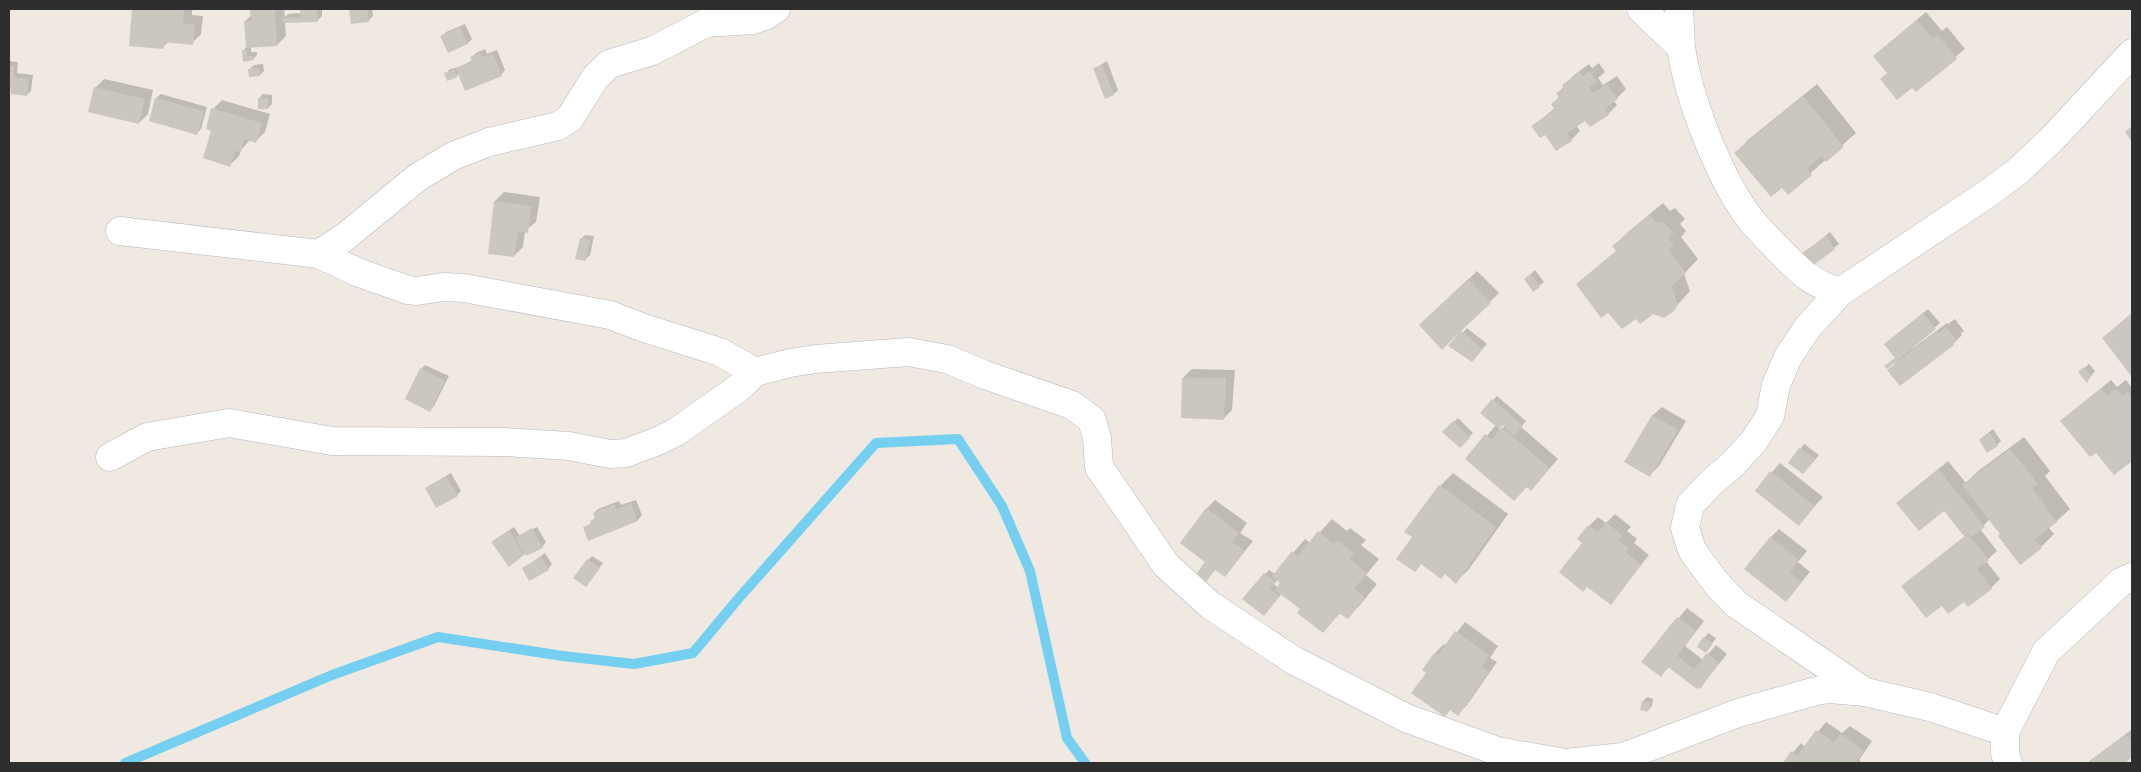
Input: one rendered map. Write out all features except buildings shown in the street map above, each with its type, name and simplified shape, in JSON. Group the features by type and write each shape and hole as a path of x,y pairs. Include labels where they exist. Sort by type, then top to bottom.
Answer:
{"street":[{"path":"319,254 345,237 418,177 453,156 489,142 558,126 570,118 595,78 609,64 652,51 706,23 753,20 765,16 776,9"},
{"path":"1641,9 1681,47"},
{"path":"1679,9 1681,47 1688,77 1702,124 1724,176 1748,216 1803,275 1820,285 1840,292"},
{"path":"1865,692 1736,604 1716,583 1692,550 1685,528 1690,505 1754,441 1770,416 1776,385 1788,357 1808,328 1840,292 1990,192 2018,171 2052,139 2132,53"},
{"path":"120,231 319,254 357,272 408,290 417,291 444,287 464,288 610,315 720,352 755,372"},
{"path":"110,457 147,438 230,423 332,441 504,442 569,446 610,454 626,453 676,432 696,416 740,387 755,372 790,363 816,359 908,352 947,359 985,375 1072,405 1092,420 1097,438 1098,467 1166,565 1210,605 1293,660 1406,718 1497,751 1565,763 1623,758 1738,713 1816,690 1830,689 1865,692 1930,706 2005,732"},
{"path":"2008,763 2005,753 2005,732 2046,652 2121,582 2132,577"}],"waterway":[{"path":"125,763 332,675 438,637 563,656 634,664 693,653 738,599 876,443 958,439 1002,506 1030,571 1067,738 1085,763"}]}
